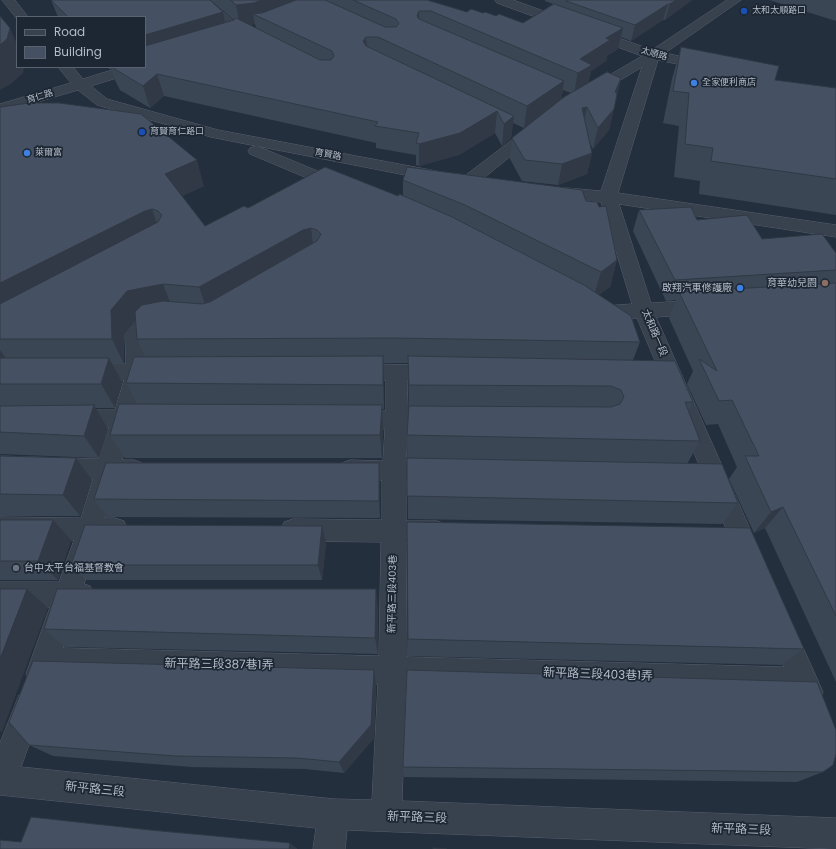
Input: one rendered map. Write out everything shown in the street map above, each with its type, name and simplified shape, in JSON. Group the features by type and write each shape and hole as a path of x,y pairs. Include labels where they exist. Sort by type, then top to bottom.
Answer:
{"street":[{"path":"8,0 21,16"},
{"path":"201,0 237,31 252,34"},
{"name":"太順路","path":"501,0 653,55 721,70"},
{"path":"582,98 653,55 735,0"},
{"path":"211,44 233,37 237,31"},
{"path":"608,197 653,55"},
{"name":"育賢路","path":"67,68 81,85 102,102 216,134 468,182 491,185"},
{"name":"育仁路","path":"0,109 134,68"},
{"path":"468,182 543,123"},
{"path":"512,130 526,137"},
{"path":"216,134 355,193"},
{"path":"538,190 608,197 836,231"},
{"name":"太和路一段","path":"608,197 644,311 673,377 703,475 742,538 757,573"},
{"path":"580,302 601,313 721,306"},
{"path":"0,780 45,661 109,470 137,372 135,335 146,323 173,318 181,319"},
{"path":"65,373 168,372"},
{"path":"333,372 459,373"},
{"name":"新平路三段403巷","path":"386,817 393,669 380,594 394,531 394,470 397,420 396,372"},
{"path":"649,376 673,377"},
{"path":"54,419 155,418"},
{"path":"335,420 460,420"},
{"path":"0,466 109,470 156,470"},
{"path":"331,470 457,471"},
{"path":"0,528 137,529"},
{"path":"270,530 458,532"},
{"path":"718,537 742,538"},
{"path":"0,594 107,595"},
{"path":"773,609 818,715"},
{"name":"新平路三段387巷1弄","path":"45,661 393,669"},
{"name":"新平路三段403巷1弄","path":"393,669 804,680"},
{"name":"新平路三段","path":"0,780 334,814 836,834"},
{"path":"329,849 334,814"}],"building":[{"path":"51,0 210,0 223,12 146,35 146,16 67,16"},
{"path":"231,0 262,0 254,3 236,5"},
{"path":"296,0 325,0 385,27 396,27 399,24 396,19 353,0 427,0 467,12 471,9 496,16 499,14 523,23 554,4 623,28 606,38 610,40 580,59 592,65 578,73 431,11 419,11 417,16 419,19 564,81 527,106 378,37 366,37 363,41 366,46 514,116 504,124 497,111 460,133 419,144 416,143 419,133 375,126 378,122 157,74 143,86 113,68 146,68 146,46 234,20 236,18 320,60 331,60 334,56 332,51 253,14 262,13"},
{"path":"566,0 676,0 635,25"},
{"path":"0,16 10,28 7,39 0,45"},
{"path":"681,47 779,66 775,80 836,88 836,179 711,161 713,148 685,144 689,93 673,91"},
{"path":"607,72 621,78 615,92 617,94 614,109 598,128 587,107 582,108 592,153 562,164 525,160 512,138 564,97"},
{"path":"29,103 59,103 141,114 197,160 165,174 205,226 244,206 248,208 325,167 398,196 399,194 452,217 584,285 631,316 640,342 395,338 137,339 135,312 142,305 163,301 202,304 210,302 317,241 321,234 317,230 311,228 303,230 199,287 163,284 127,291 111,310 112,339 0,339 0,304 158,222 162,215 158,211 152,209 145,211 0,283 0,107"},
{"path":"407,167 582,190 586,201 597,202 599,207 606,206 617,260 601,272 465,205 403,180"},
{"path":"691,207 697,220 747,215 762,239 822,234 836,253 836,270 675,280 639,210"},
{"path":"836,283 836,616 783,507 771,512 745,456 759,456 732,400 719,401 699,359 717,371 679,292"},
{"path":"383,356 383,385 126,383 134,357"},
{"path":"408,356 675,361 693,402 685,402 700,441 407,435 409,406 611,407 620,404 624,397 621,390 611,386 409,385"},
{"path":"0,358 109,358 101,384 0,384"},
{"path":"119,404 382,405 380,435 110,435"},
{"path":"94,405 84,436 0,432 0,406"},
{"path":"0,456 76,458 63,495 0,494"},
{"path":"407,458 722,464 738,503 407,496"},
{"path":"106,463 379,463 379,501 94,499"},
{"path":"0,520 53,520 38,561 0,561"},
{"path":"407,522 750,528 804,649 408,639"},
{"path":"85,525 322,526 318,565 71,565"},
{"path":"0,589 27,589 0,659"},
{"path":"57,589 376,589 375,638 44,629"},
{"path":"33,661 374,670 371,725 339,762 297,758 176,756 29,745 9,722"},
{"path":"407,670 817,682 836,730 836,754 833,765 823,772 403,767"},
{"path":"31,817 290,843 289,849 0,849 0,840 21,842"}],"place":[{"name":"太和太順路口","path":"744,11"},
{"name":"全家便利商店","path":"694,83"},
{"name":"育賢育仁路口","path":"142,132"},
{"name":"萊爾富","path":"27,153"},
{"name":"育華幼兒園","path":"825,283"},
{"name":"啟翔汽車修護廠","path":"740,288"},
{"name":"台中太平台福基督教會","path":"16,568"}]}
